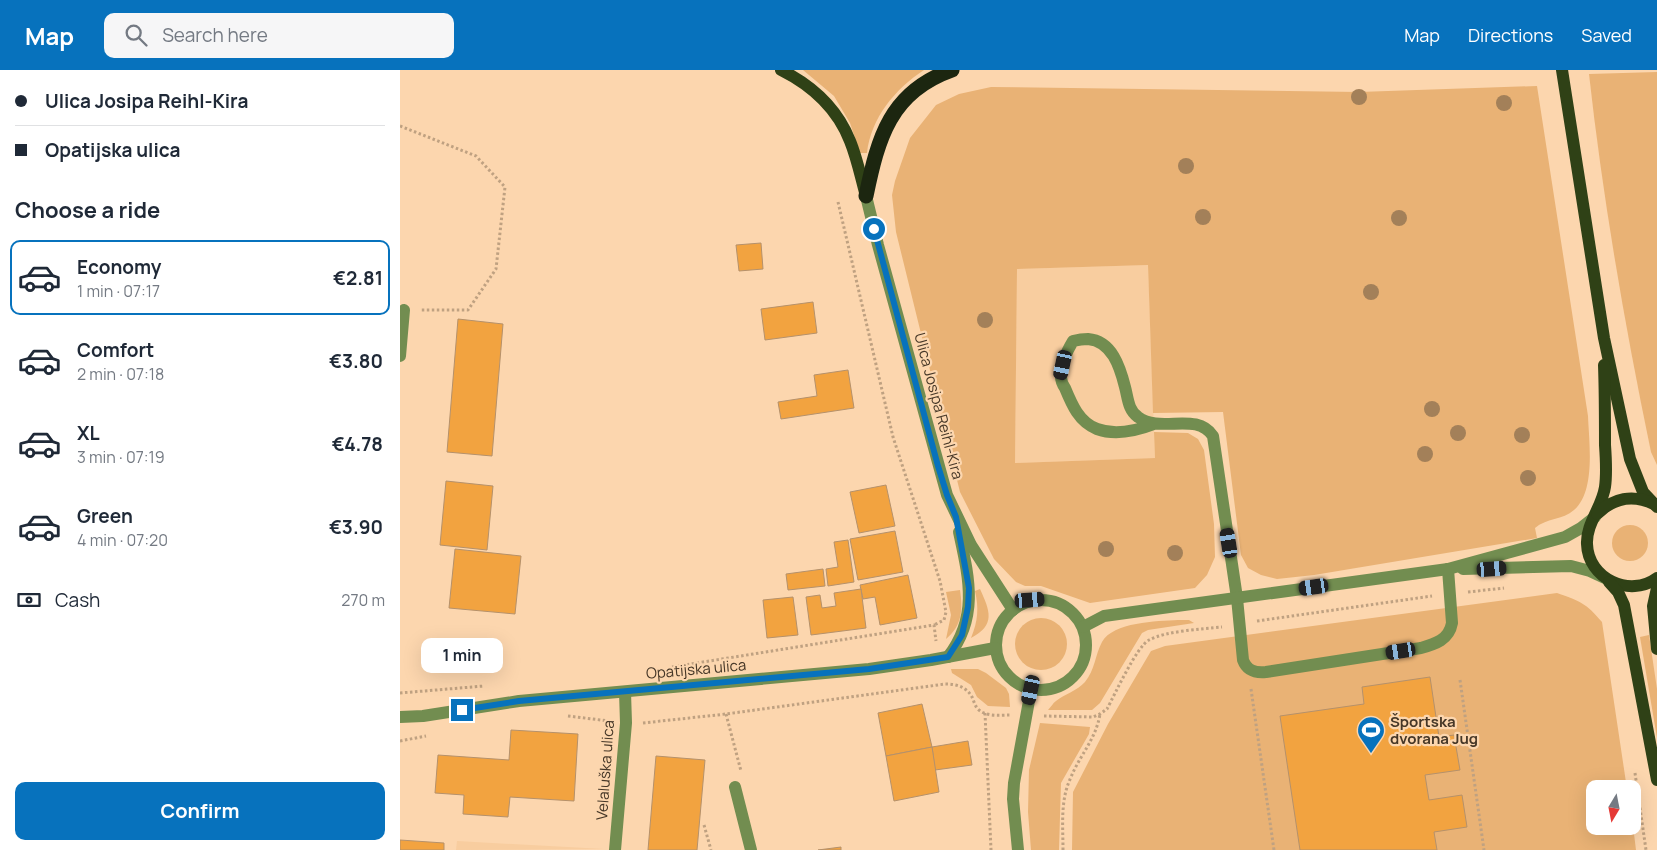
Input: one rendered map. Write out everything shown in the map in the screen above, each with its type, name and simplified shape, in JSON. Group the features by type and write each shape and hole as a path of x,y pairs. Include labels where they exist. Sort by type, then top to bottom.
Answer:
{"highway":[{"path":"866,196 874,158 890,118 909,95 935,76 952,70"}],"main road":[{"path":"781,70 797,78 820,96 837,117 850,140 866,196"},
{"path":"1562,70 1604,338 1630,459 1644,492 1657,506"},
{"path":"1604,338 1606,478 1602,502 1588,530 1587,545 1590,559 1596,570 1618,592 1624,605 1657,780"},
{"path":"1595,517 1603,508 1614,501 1626,498 1639,499 1657,506"},
{"path":"1605,578 1623,586 1637,586 1657,578"},
{"path":"1657,588 1653,606 1657,649"}],"street":[{"name":"Ulica Josipa Reihl-Kira","path":"866,196 947,495 971,545 1013,610"},
{"path":"400,356 404,310"},
{"path":"1154,424 1139,430 1121,433 1098,429 1080,418 1071,404 1060,378 1066,353 1072,341 1088,339 1108,347 1117,363 1129,407 1138,418 1154,424 1192,424 1202,426 1208,429 1213,436 1237,598 1243,660 1245,666 1250,670 1257,672 1275,671 1437,644 1451,629 1451,594 1448,569"},
{"path":"943,657 962,635 968,607 967,569 956,517"},
{"path":"1083,627 1104,616 1448,569 1565,537 1595,517"},
{"path":"1448,569 1571,566 1590,571 1605,578"},
{"path":"1030,600 1056,602 1072,612 1083,627 1087,641 1086,655 1081,669 1072,679 1059,687 1045,691 1031,690 1020,686 1010,679 998,660 995,648 996,635 1001,623 1013,610 1030,600"},
{"name":"Opatijska ulica","path":"400,718 519,701 869,669 995,648"},
{"path":"1018,850 1013,799 1014,782 1031,690"},
{"name":"Velaluška ulica","path":"616,850 626,723 625,692"},
{"path":"735,787 750,850"}],"path":[{"path":"400,126 476,156 505,187 496,269 468,310 404,310"},
{"path":"665,668 934,626 944,620 946,612 940,580 893,437 838,202"},
{"path":"562,715 626,723 653,723 954,684 962,687 971,695 979,710 992,715 1093,717 1107,709 1139,650 1148,640 1164,635 1451,594 1507,588"},
{"path":"934,626 943,657 945,684"},
{"path":"1250,670 1251,697 1274,850"},
{"path":"1460,680 1484,850"},
{"path":"400,693 491,686"},
{"path":"985,713 991,850"},
{"path":"726,714 742,777 735,787"},
{"path":"1063,850 1063,802 1070,777 1098,728 1100,714"},
{"path":"400,741 431,735"},
{"path":"704,824 711,850"}],"shaded area":[{"path":"803,70 924,70 894,95 879,116 869,140 867,153 860,153 850,123 834,96"},
{"path":"1657,72 1657,465 1651,452 1632,358 1608,216 1589,74"},
{"path":"1537,86 1588,416 1590,466 1586,491 1581,502 1574,510 1565,516 1544,522 1535,528 1537,538 1314,575 1277,579 1261,575 1248,568 1241,555 1223,412 1153,413 1148,265 1017,269 1015,463 1155,458 1154,432 1188,433 1198,439 1204,450 1214,524 1215,557 1207,575 1195,588 1090,603 1041,586 1025,586 1016,582 994,559 960,492 896,232 892,195 895,181 910,138 936,105 959,94 991,87 1359,92"},
{"path":"1148,265 1155,458 1015,463 1017,269"},
{"path":"1630,525 1637,526 1643,530 1647,536 1647,550 1643,556 1637,560 1630,561 1623,560 1617,556 1613,550 1612,543 1613,536 1617,530 1623,526"},
{"path":"980,589 989,617 984,628 971,638 977,614 975,591"},
{"path":"960,590 960,617 955,629 946,639 951,615 946,592"},
{"path":"1557,593 1571,598 1582,603 1602,622 1626,780 1586,780 1586,835 1634,835 1636,850 1072,850 1073,792 1108,724 1151,651 1165,646"},
{"path":"1036,618 1046,618 1060,625 1067,639 1067,649 1060,663 1046,670 1036,670 1026,666 1019,659 1015,649 1015,639 1019,629 1026,622"},
{"path":"1189,620 1194,623 1148,630 1142,633 1100,703 1092,710 1048,710 1056,701 1085,682 1091,673 1102,642 1108,635 1116,630 1136,624"},
{"path":"1649,635 1657,689 1657,738 1640,637"},
{"path":"951,669 978,669 986,673 1006,688 1009,694 1010,707 988,706 977,697 971,685 952,673"},
{"path":"1040,723 1090,727 1089,734 1061,783 1059,850 1031,850 1028,812 1029,770"},
{"path":"457,841 604,849 456,850"}],"building":[{"path":"761,243 763,269 739,271 736,245"},
{"path":"813,302 817,333 765,340 761,309"},
{"path":"458,319 503,324 492,456 447,452"},
{"path":"848,370 854,408 781,419 778,402 817,396 814,375"},
{"path":"446,481 493,486 487,550 440,545"},
{"path":"886,485 895,526 859,533 850,492"},
{"path":"895,531 903,572 858,580 850,539"},
{"path":"848,540 854,582 828,586 826,569 838,567 834,542"},
{"path":"455,549 521,556 515,614 449,608"},
{"path":"823,569 825,586 788,590 786,574"},
{"path":"908,575 917,618 880,625 875,597 863,599 860,585"},
{"path":"861,589 866,628 811,635 806,597 820,595 822,608 836,606 834,593"},
{"path":"793,597 798,635 767,638 763,600"},
{"name":"Športska dvorana Jug","path":"1430,677 1439,737 1454,735 1460,770 1425,775 1429,800 1462,795 1467,827 1434,832 1437,850 1300,850 1280,716 1364,704 1362,687"},
{"path":"922,704 932,747 886,756 878,713"},
{"path":"511,730 578,734 574,801 510,797 508,817 463,814 464,795 435,793 438,755 509,760"},
{"path":"968,741 972,765 935,770 932,747"},
{"path":"932,747 939,792 894,801 886,756"},
{"path":"656,756 705,760 697,850 648,850"},
{"path":"400,840 444,843 444,850 400,850"},
{"path":"841,847 841,850 818,850"}],"place":[{"name":"Športska dvorana Jug","path":"1371,754"}],"route":[{"path":"462,710 519,701 869,669 948,657 962,635 966,619 969,588 967,569 956,517 938,466 874,229"}]}
